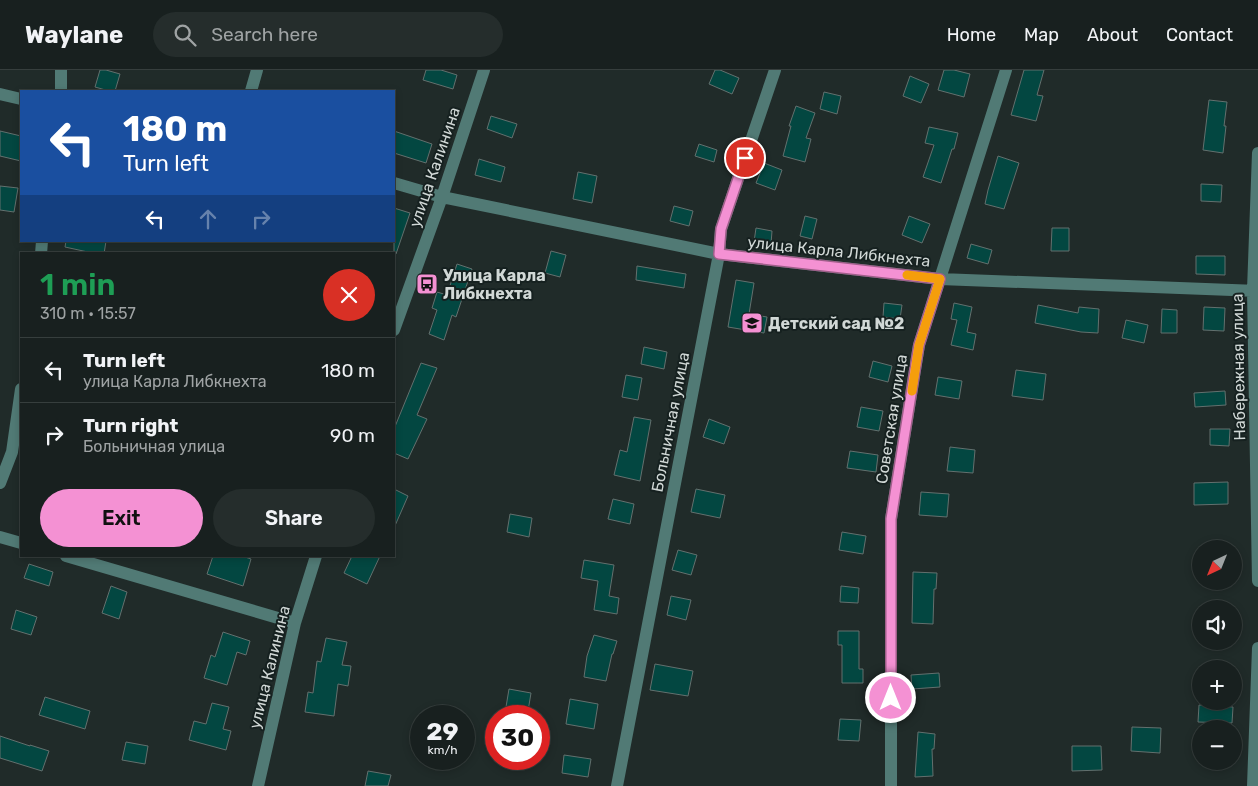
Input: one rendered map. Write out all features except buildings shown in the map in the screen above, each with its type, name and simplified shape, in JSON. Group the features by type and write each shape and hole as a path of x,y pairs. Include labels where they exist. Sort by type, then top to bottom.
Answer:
{"street":[{"path":"61,70 61,90"},
{"path":"251,90 257,70"},
{"name":"улица Калинина","path":"395,327 442,196 484,70"},
{"name":"Больничная улица","path":"617,786 719,254 721,229 775,70"},
{"name":"Советская улица","path":"891,786 891,519 919,345 1006,70"},
{"path":"0,94 20,98"},
{"name":"Набережная улица","path":"1258,153 1256,291 1258,581"},
{"name":"улица Карла Либкнехта","path":"395,183 442,196 719,254 940,279 1256,291"},
{"path":"0,483 12,452 20,395"},
{"path":"0,537 20,543"},
{"path":"69,557 295,623"},
{"name":"улица Калинина","path":"258,786 295,623 316,557"},
{"path":"1253,786 1258,648"}],"slow traffic":[{"path":"907,275 940,279 919,345 912,391"}],"place":[{"name":"Улица Карла Либкнехта","path":"427,284"},
{"name":"Детский сад №2","path":"752,323"}],"route":[{"path":"745,158 721,229 719,254 940,279 919,345 891,519 891,698"}]}
